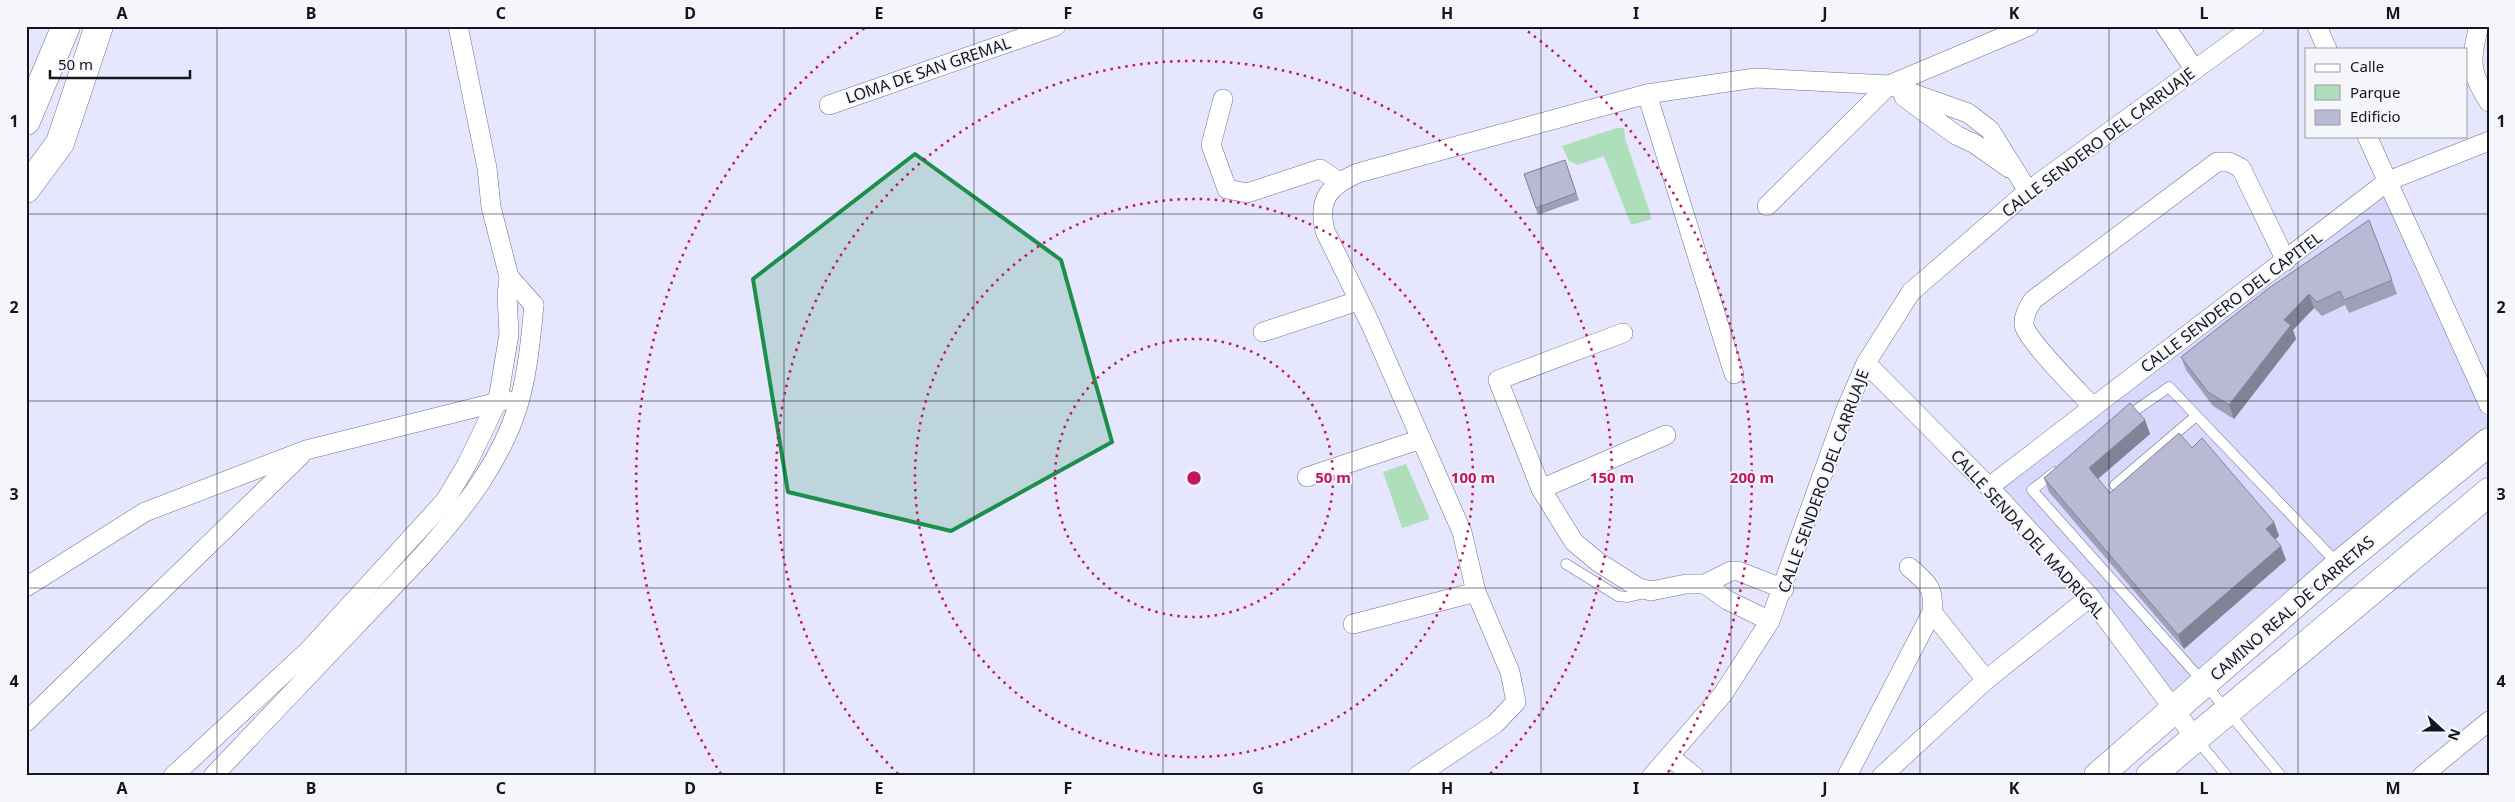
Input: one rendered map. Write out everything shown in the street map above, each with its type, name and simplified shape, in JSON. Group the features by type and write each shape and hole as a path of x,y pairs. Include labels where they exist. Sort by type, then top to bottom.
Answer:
{"street":[{"path":"26,121 66,26"},
{"path":"26,189 60,143 99,26"},
{"path":"173,776 309,650 445,501 467,464 498,400 509,334 509,277 491,207 487,168 458,26"},
{"name":"LOMA DE SAN GREMAL","path":"829,105 1056,26"},
{"path":"1767,206 1889,86 2029,26"},
{"path":"2165,26 2195,70"},
{"name":"CALLE SENDERO DEL CARRUAJE","path":"1652,776 1723,694 1770,622 1784,589 1846,409 1866,363 1911,292 2028,191 2255,26"},
{"path":"2317,26 2327,48"},
{"path":"2481,26 2478,29 2472,56 2476,81 2489,102"},
{"path":"1417,776 1495,724 1516,702 1510,672 1476,592 1462,532 1325,231 1322,218 1325,198 1338,181 1358,173 1647,94 1755,78 1889,86 1956,135 1974,144 2017,174 2028,191"},
{"path":"1647,94 1734,374"},
{"path":"1223,99 1212,145 1227,189 1247,193 1320,169 1338,181"},
{"path":"2368,138 2489,405"},
{"name":"CALLE SENDERO DEL CAPITEL","path":"1988,487 2092,406 2171,349 2388,181 2489,141"},
{"path":"2092,406 2032,338 2024,325 2027,309 2033,300 2217,162 2228,162 2241,168 2286,260"},
{"path":"509,277 534,305"},
{"path":"1263,332 1358,301"},
{"path":"508,307 534,305"},
{"path":"213,776 450,524 482,481 506,436 520,399 534,305"},
{"path":"1623,333 1498,380 1542,489 1574,542 1614,572 1640,588 1651,591 1686,584 1704,584 1732,571 1738,571 1784,589"},
{"name":"CALLE SENDA DEL MADRIGAL","path":"1866,363 1988,487 2090,597 2196,739"},
{"path":"26,587 144,512 306,450 498,400 520,399"},
{"path":"1542,489 1666,435"},
{"path":"1308,477 1421,439"},
{"name":"CAMINO REAL DE CARRETAS","path":"2098,776 2339,565 2489,442"},
{"path":"26,722 306,450"},
{"path":"2150,776 2489,492"},
{"path":"1847,776 1932,612 1934,599 1929,585 1909,567"},
{"path":"1704,584 1727,600 1770,622"},
{"path":"1353,624 1476,592"},
{"path":"1882,776 1986,680 2090,597"},
{"path":"1932,612 1986,680"},
{"path":"2422,776 2489,721"},
{"path":"226,726 246,743"},
{"path":"1670,757 1694,776"}],"lane":[{"path":"2116,425 2169,387 2339,565"},
{"path":"2115,485 2196,416"},
{"path":"2063,466 2032,490 2205,684 2280,776"},
{"path":"1566,564 1618,596 1628,597 1651,591"},
{"path":"2196,739 2227,776"}],"highlighted area":[{"path":"915,154 1061,260 1112,442 951,531 788,492 753,279"}],"shaded area":[{"path":"2388,181 2489,405 2489,442 2173,709 1989,487"}],"green space":[{"path":"1617,128 1624,128 1625,138 1652,219 1631,225 1604,156 1578,165 1569,161 1562,146"},
{"path":"1406,464 1430,519 1402,528 1383,472"}],"building":[{"path":"1565,160 1576,193 1536,208 1524,174"},
{"path":"2369,220 2392,280 2344,300 2340,291 2317,302 2309,294 2284,320 2291,325 2229,405 2208,392 2181,357 2269,288"},
{"path":"2130,403 2145,420 2089,468 2110,493 2179,433 2192,448 2202,438 2274,522 2266,529 2281,546 2178,635 2044,478"}]}
